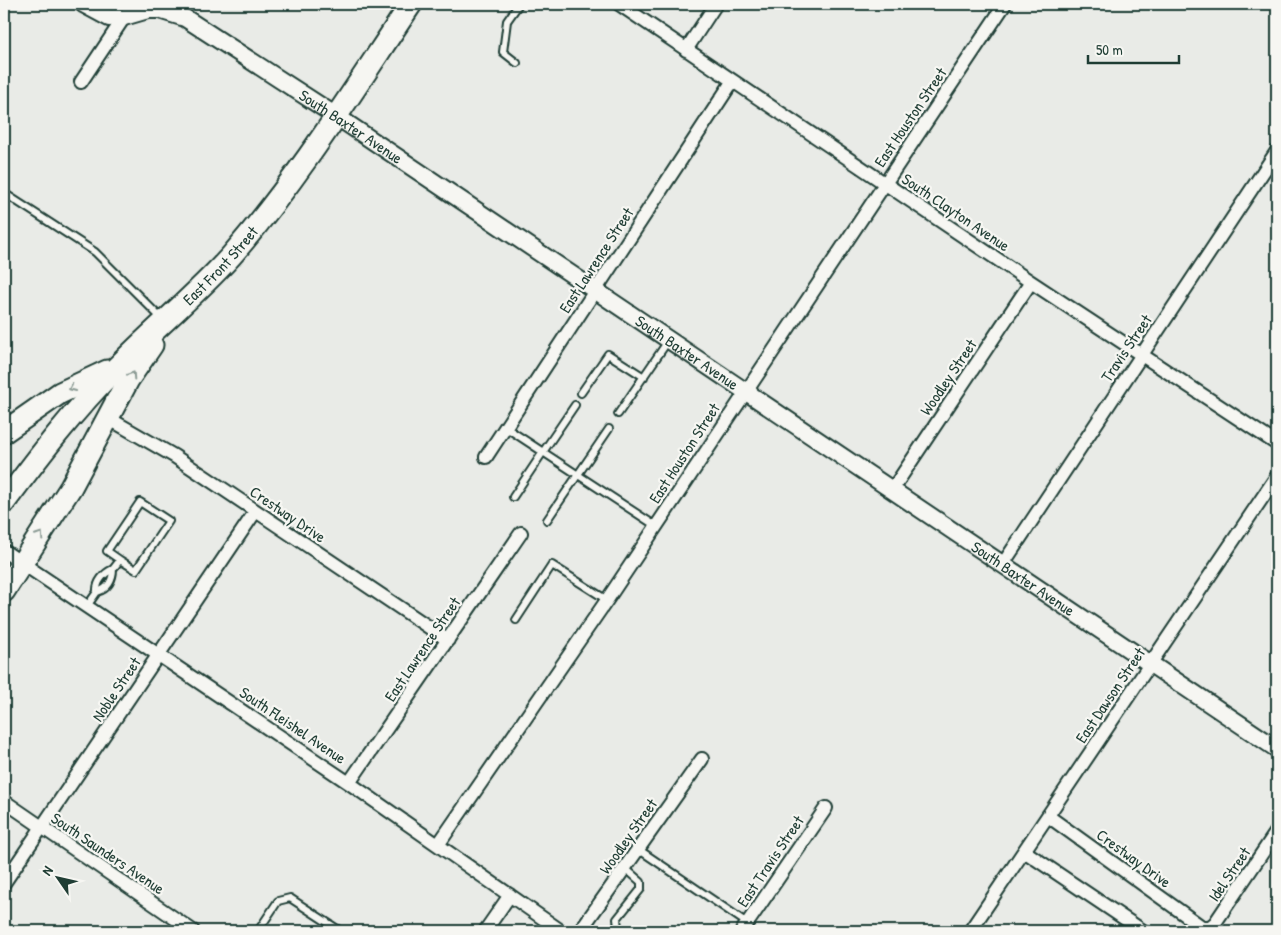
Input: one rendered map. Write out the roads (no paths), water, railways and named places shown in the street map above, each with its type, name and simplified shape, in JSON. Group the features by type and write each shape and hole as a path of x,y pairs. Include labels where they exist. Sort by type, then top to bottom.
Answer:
{"main road":[{"name":"East Front Street","path":"4,504 47,446 116,367 229,257 266,213 336,116 411,4"},
{"path":"4,591 11,556 71,487 136,368 184,302"},
{"path":"4,432 60,393 116,367"}],"street":[{"name":"South Baxter Avenue","path":"83,4 109,18 124,18 148,10 159,10 178,15 336,116 594,292 1277,749"},
{"path":"81,82 133,4"},
{"name":"South Clayton Avenue","path":"619,4 732,82 1277,444"},
{"path":"686,50 716,4"},
{"name":"East Houston Street","path":"438,845 607,600 744,392 1005,4"},
{"name":"East Lawrence Street","path":"486,456 732,82"},
{"name":"Travis Street","path":"1003,564 1277,151"},
{"name":"Woodley Street","path":"892,490 1032,282"},
{"name":"Crestway Drive","path":"108,418 174,456 254,512 448,640"},
{"name":"East Dawson Street","path":"970,931 1277,476"},
{"name":"Noble Street","path":"4,883 254,512"},
{"name":"East Lawrence Street","path":"349,783 521,533"},
{"name":"South Fleishel Avenue","path":"11,556 349,783 561,931"},
{"name":"Woodley Street","path":"580,931 702,759"},
{"name":"South Saunders Avenue","path":"6,808 42,828 193,931"},
{"name":"East Travis Street","path":"744,927 826,808"},
{"name":"Crestway Drive","path":"1048,816 1202,927"},
{"name":"Idel Street","path":"1202,927 1210,927 1215,923 1277,831"},
{"path":"1024,851 1143,931"},
{"path":"485,931 510,895"}],"lane":[{"path":"517,63 502,52 507,21 518,4"},
{"path":"4,193 95,252 164,321"},
{"path":"618,414 668,341"},
{"path":"581,393 608,354 644,377"},
{"path":"513,498 575,405"},
{"path":"506,427 656,526"},
{"path":"547,520 609,428"},
{"path":"140,502 169,521 136,570 120,560 107,551 140,502"},
{"path":"87,606 97,592 104,590 109,584 113,577 113,568 120,560"},
{"path":"516,620 552,565 607,600"},
{"path":"638,849 744,927"},
{"path":"623,931 618,927 617,919 641,889 641,882 625,868"},
{"path":"258,931 278,901 290,898 339,930"}]}
